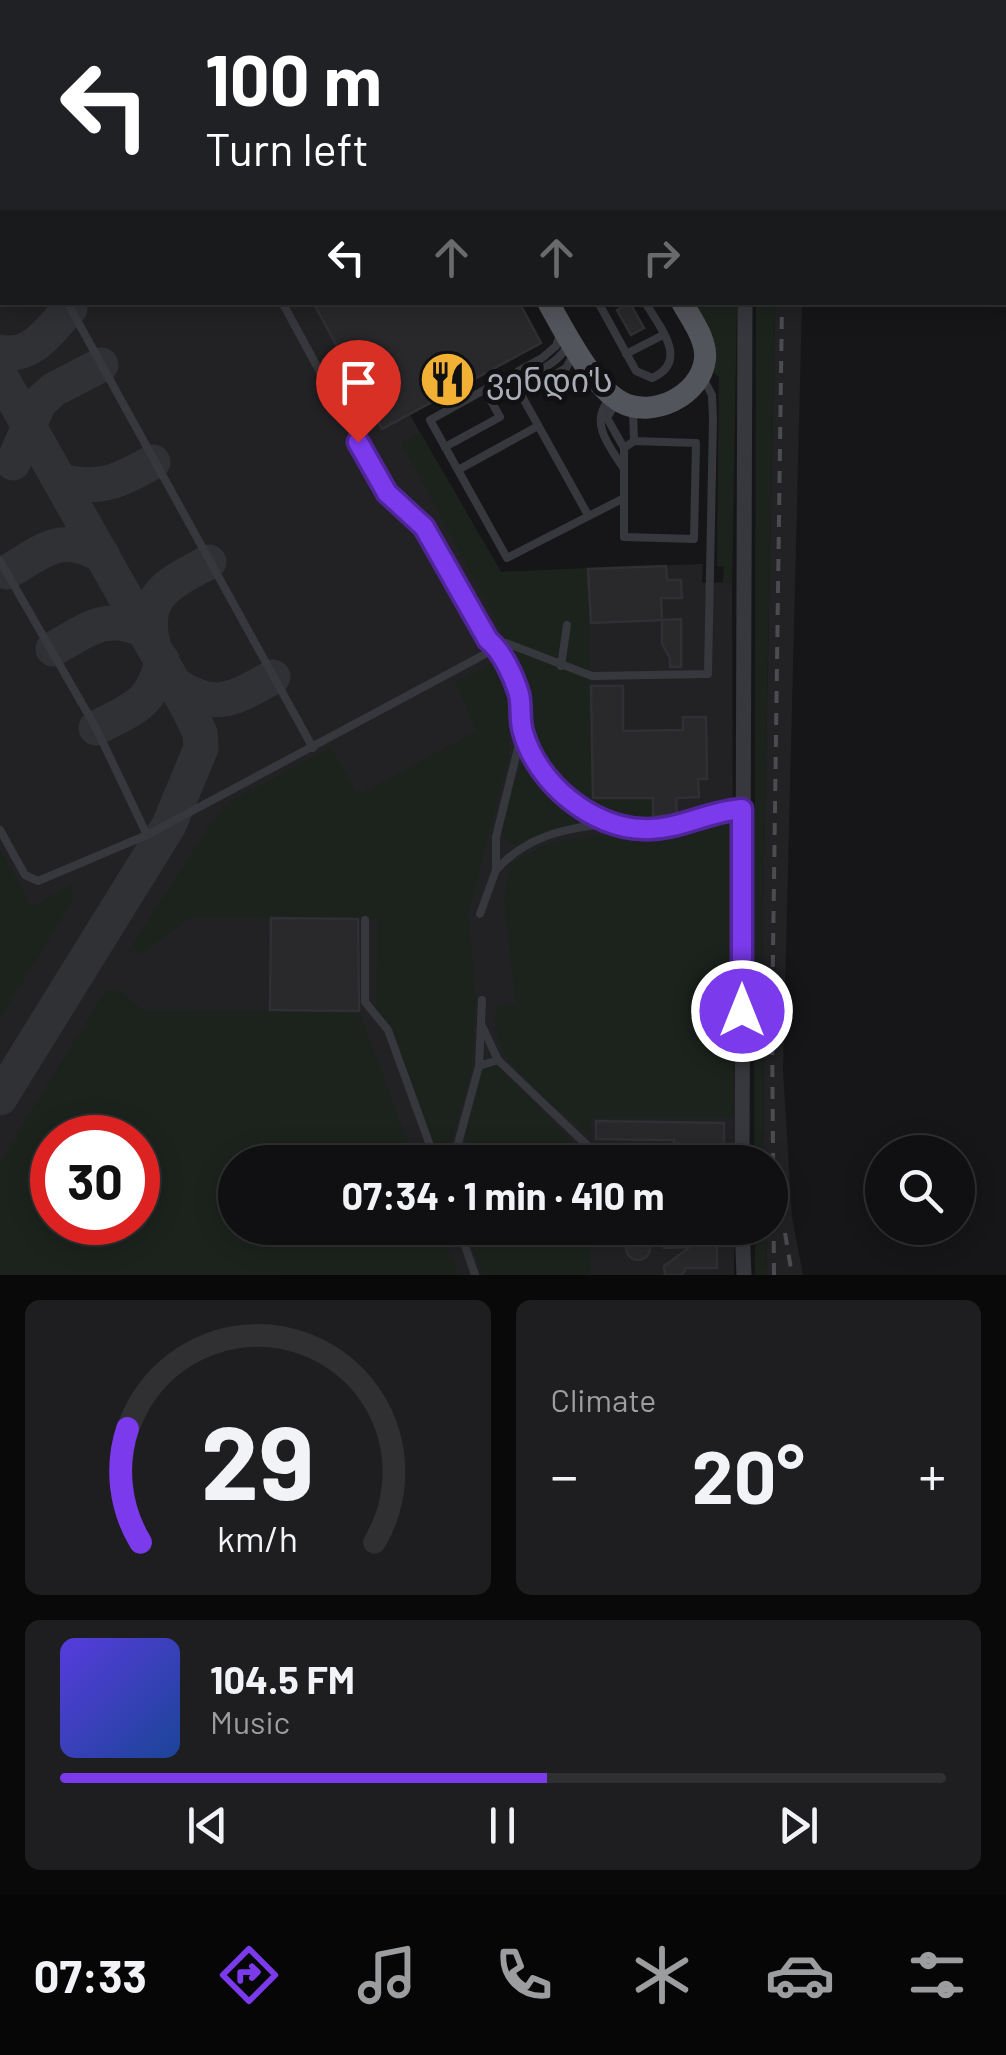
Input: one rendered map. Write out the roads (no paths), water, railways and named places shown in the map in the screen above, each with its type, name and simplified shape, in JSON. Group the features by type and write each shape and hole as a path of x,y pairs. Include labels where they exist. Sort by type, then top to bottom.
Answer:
{"main road":[{"path":"550,305 569,337 622,401 662,405 679,398 699,376 705,358 702,340 684,305"}],"street":[{"path":"742,1145 745,305"},
{"path":"743,1245 744,1275"}],"lane":[{"path":"69,305 313,748"},
{"path":"284,305 376,477 387,493 424,527 519,694 522,732 496,838 496,870 480,914"},
{"path":"600,305 636,371 652,378 666,372 672,351 648,305"},
{"path":"626,354 663,335"},
{"path":"569,337 560,339 550,352 430,420 507,558 624,498"},
{"path":"569,337 560,358 524,380 520,395 588,515"},
{"path":"492,644 506,643 592,676 708,674 713,419 709,384 699,376"},
{"path":"446,447 500,417 485,390"},
{"path":"622,401 632,420 634,441"},
{"path":"622,401 607,418 624,448 624,537 694,539 696,444 634,441 624,448"},
{"path":"622,401 600,409 600,424 624,469"},
{"path":"458,470 538,426"},
{"path":"0,560 87,712 146,835"},
{"path":"561,666 567,624"},
{"path":"0,830 25,875 38,880 146,835 488,652 492,644"},
{"path":"522,732 552,782 582,810 607,824 642,830 662,828 712,813 742,809"},
{"path":"496,870 513,851 542,837 607,824"},
{"path":"365,920 364,1002 388,1030 430,1145"},
{"path":"457,1145 479,1066 482,1000"},
{"path":"483,1028 498,1060 587,1145"},
{"path":"479,1066 498,1060"},
{"path":"465,1245 475,1275"}],"railway":[{"path":"774,1275 772,1025 782,305"},
{"path":"787,1245 792,1275"}],"place":[{"name":"ვენდი'ს","path":"447,379"}]}
